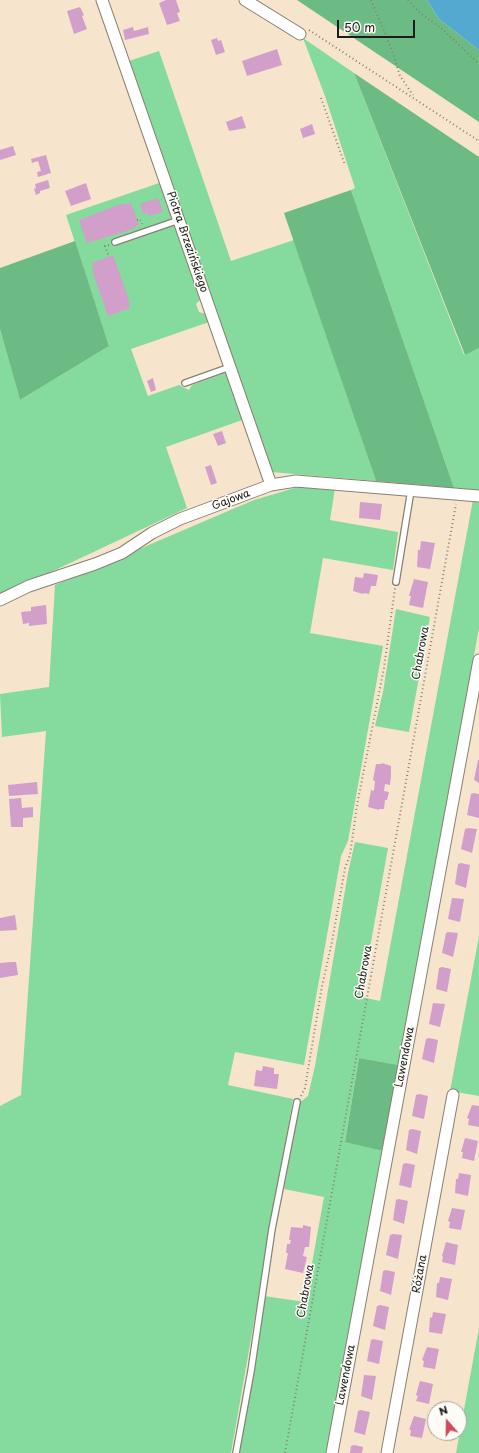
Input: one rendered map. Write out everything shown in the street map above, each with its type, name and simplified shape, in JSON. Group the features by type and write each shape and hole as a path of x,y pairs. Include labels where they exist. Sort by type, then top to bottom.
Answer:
{"street":[{"name":"Piotra Brzezińskiego","path":"102,0 271,485"},
{"path":"245,0 303,31"},
{"name":"Gajowa","path":"0,600 29,586 122,553 152,533 180,519 271,485 296,481 479,496"},
{"name":"Lawendowa","path":"332,1453 479,660"},
{"name":"Różana","path":"387,1453 453,1095"}],"lane":[{"path":"115,242 179,220"},
{"path":"185,383 230,367"},
{"path":"396,582 411,490"},
{"path":"236,1453 251,1371 272,1229 297,1102"}],"path":[{"path":"370,0 392,50 400,76 414,97"},
{"path":"408,0 420,13 441,28 479,64"},
{"path":"303,31 414,97 479,141"},
{"path":"321,98 345,165"},
{"path":"109,257 105,246 115,242"},
{"name":"Chabrowa","path":"285,1453 458,494"},
{"path":"297,1102 305,1088 322,986 332,942 345,868 350,855 357,805 384,668 396,582"}],"green space":[{"path":"297,0 427,0 439,19 479,50 479,122"},
{"path":"303,38 354,73 464,355 479,348 479,490 454,488 351,190 355,188 325,96"},
{"path":"159,51 231,261 294,240 376,481 271,472 129,61"},
{"path":"354,73 479,157 479,348 465,355"},
{"path":"162,182 202,298 196,304 199,312 206,314 209,322 131,349 148,396 179,385 189,390 192,385 228,372 245,419 166,447 187,508 0,596 0,329 20,400 109,346 66,215"},
{"path":"351,190 454,488 376,481 284,213"},
{"path":"75,241 109,346 20,400 0,329 0,268"},
{"path":"305,485 335,488 330,520 398,532 393,570 323,558 310,633 383,646 348,841 341,856 304,1065 235,1052 228,1085 293,1099 231,1453 0,1453 0,1106 21,1095 46,731 2,737 0,694 49,687 55,585 254,500"},
{"path":"473,500 479,501 479,628 399,1065 359,1058 345,1141 383,1151 327,1453 239,1453 264,1296 305,1302 324,1197 284,1189 299,1103 308,1096 315,1066 348,873 355,842 388,848 361,997 380,1001"},
{"path":"396,609 430,617 409,732 375,726 383,692"},
{"path":"479,936 479,1096 450,1091"},
{"path":"359,1058 399,1065 383,1151 345,1142"},
{"path":"479,1328 479,1453 456,1453 458,1441 467,1441 467,1401 466,1401"}],"water":[{"path":"427,0 479,0 479,50 439,19"}],"building":[{"path":"166,0 176,0 180,12 177,13 180,21 167,25 159,3"},
{"path":"80,7 84,15 82,16 87,29 74,34 67,11"},
{"path":"133,27 134,31 148,27 149,34 125,40 123,30"},
{"path":"217,38 218,41 221,40 225,52 216,55 211,40"},
{"path":"277,49 282,65 247,76 242,61"},
{"path":"242,116 246,128 229,131 226,122"},
{"path":"312,124 315,134 303,138 300,129"},
{"path":"13,146 16,155 0,160 0,150"},
{"path":"46,155 51,173 38,177 37,172 41,171 38,161 32,163 31,159"},
{"path":"48,180 50,188 40,191 40,193 36,195 34,189 36,188 35,184"},
{"path":"86,183 91,199 71,206 65,191"},
{"path":"158,198 163,212 149,216 147,212 143,214 140,204"},
{"path":"131,203 139,225 127,231 87,243 79,220 118,205"},
{"path":"113,255 128,297 130,308 108,316 94,276 92,263"},
{"path":"153,378 156,390 151,392 147,381"},
{"path":"222,431 226,443 218,446 213,434"},
{"path":"211,465 217,483 211,485 205,467"},
{"path":"360,502 382,504 380,520 359,518"},
{"path":"421,541 435,543 430,569 417,567 418,550 420,550"},
{"path":"364,573 378,575 376,586 371,586 369,594 353,591 355,577 363,578"},
{"path":"414,579 428,582 423,608 409,605 411,596 409,596"},
{"path":"46,605 47,624 29,626 29,623 23,624 21,612 31,611 31,607"},
{"path":"479,760 479,783 474,780"},
{"path":"382,763 391,766 391,776 390,785 385,784 384,791 389,792 387,800 385,800 384,809 379,810 368,807 371,790 374,791 375,781 373,780 376,764"},
{"path":"37,782 38,794 9,796 8,785"},
{"path":"471,794 479,794 479,818 467,815"},
{"path":"21,798 22,808 33,807 33,817 23,818 23,827 11,827 9,799"},
{"path":"465,829 477,829 472,853 461,849"},
{"path":"461,863 470,865 466,888 455,884 458,864"},
{"path":"452,898 464,899 460,922 448,919"},
{"path":"15,915 17,930 0,931 0,918"},
{"path":"446,933 458,933 453,957 442,953"},
{"path":"16,962 18,975 0,978 0,963"},
{"path":"442,967 451,969 447,992 436,989 439,968"},
{"path":"433,1003 445,1004 440,1027 429,1024"},
{"path":"429,1038 438,1040 434,1063 422,1059 426,1039"},
{"path":"263,1066 274,1068 274,1074 279,1074 277,1089 254,1086 256,1070 262,1071"},
{"path":"419,1094 428,1096 424,1119 412,1116 416,1095"},
{"path":"472,1105 479,1106 479,1127 468,1125 469,1119 467,1118"},
{"path":"412,1129 421,1131 417,1154 406,1150 409,1130"},
{"path":"465,1138 478,1141 474,1161 462,1158 463,1152 461,1152"},
{"path":"406,1163 415,1165 411,1188 399,1185 403,1164"},
{"path":"459,1173 471,1175 468,1196 455,1193 456,1179 458,1179"},
{"path":"399,1199 408,1201 404,1224 393,1220 396,1200"},
{"path":"452,1208 465,1210 461,1230 449,1228 450,1222 448,1221"},
{"path":"303,1225 311,1227 309,1247 305,1247 303,1256 307,1257 303,1273 285,1269 288,1253 286,1253 287,1244 290,1244 291,1240 289,1240 291,1227 303,1228"},
{"path":"390,1235 402,1235 398,1259 386,1255"},
{"path":"446,1242 458,1245 455,1265 442,1262"},
{"path":"386,1270 395,1272 391,1295 380,1291 383,1271"},
{"path":"440,1277 452,1279 448,1300 436,1297 437,1283 439,1283"},
{"path":"380,1305 389,1307 385,1330 373,1326 377,1306"},
{"path":"433,1312 446,1314 442,1334 429,1332 430,1317 432,1318"},
{"path":"371,1340 383,1341 379,1364 367,1361"},
{"path":"427,1347 439,1349 435,1369 423,1367 424,1361 422,1360"},
{"path":"364,1375 376,1376 372,1400 361,1396"},
{"path":"420,1381 433,1384 430,1401 427,1401 427,1404 416,1401 418,1396 416,1395"},
{"path":"358,1411 370,1412 365,1435 354,1432"},
{"path":"414,1416 426,1419 422,1438 410,1436 411,1430 409,1430"},
{"path":"354,1445 363,1447 362,1453 350,1453 351,1446"}]}
